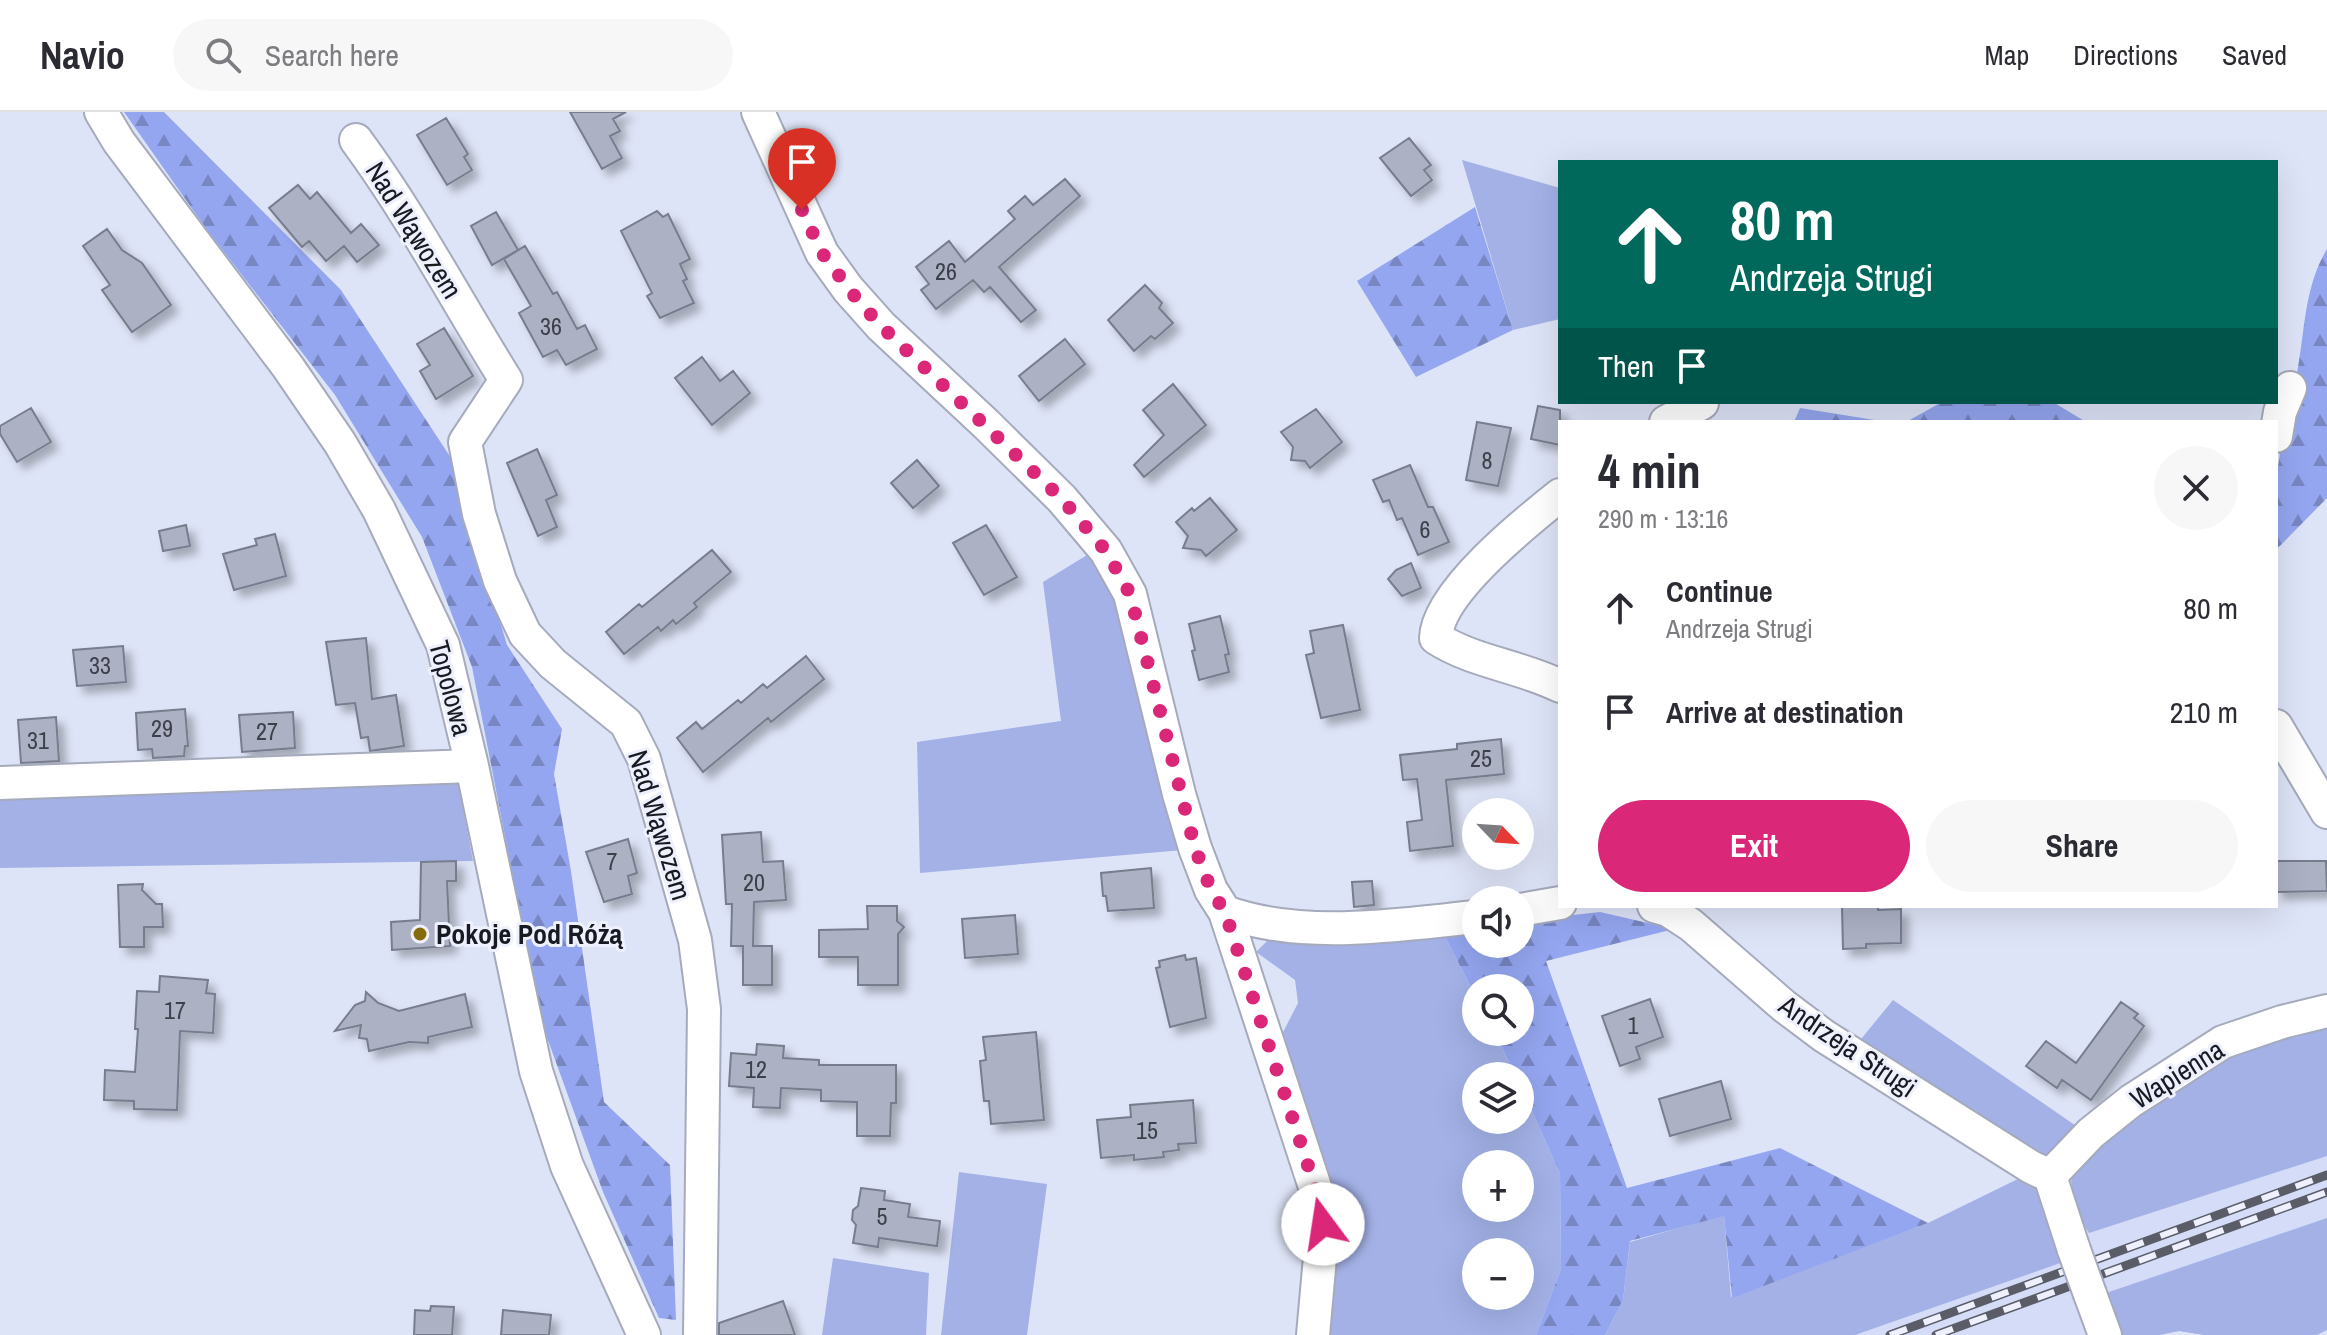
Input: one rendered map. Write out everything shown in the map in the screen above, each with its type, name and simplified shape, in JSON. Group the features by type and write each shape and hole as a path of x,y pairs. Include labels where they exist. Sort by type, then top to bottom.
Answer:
{"street":[{"name":"Topolowa","path":"101,112 119,142 288,367 340,443 373,500 443,645 472,766 536,1071 567,1166 644,1335"},
{"path":"758,112 822,253 848,289 881,326 1062,499 1106,551 1130,594 1195,848 1211,890 1225,912 1315,1187 1323,1224 1313,1335"},
{"name":"Nad Wąwozem","path":"356,140 400,201 506,380 465,442 479,514 500,581 525,634 553,664 626,723 644,759 695,940 704,1009 705,1138 700,1335"},
{"path":"2278,424 2290,388"},
{"path":"1670,420 1700,404"},
{"path":"1558,497 1500,543 1444,609 1436,625 1436,638 1453,649 1538,675 1558,685"},
{"path":"2278,729 2327,812"},
{"path":"0,783 472,766"},
{"path":"1534,908 1558,903"},
{"name":"Andrzeja Strugi","path":"1661,908 1691,925 1784,1006 1824,1036 2050,1176"},
{"path":"1225,912 1256,923 1368,928 1462,918"},
{"name":"Wapienna","path":"2050,1176 2091,1133 2131,1101 2223,1042 2327,1011"},
{"path":"2050,1176 2105,1335"}],"shaded area":[{"path":"1462,160 1558,187 1558,319 1513,330"},
{"path":"1092,552 1124,608 1183,850 920,873 917,742 1061,721 1043,582"},
{"path":"458,781 473,861 0,868 0,794"},
{"path":"1442,931 1464,974 1462,1046 1501,1046 1509,1062 1462,1062 1462,1134 1534,1134 1534,1116 1560,1174 1561,1269 1536,1335 1323,1335 1280,1038 1298,1003 1295,980 1256,952 1271,937"},
{"path":"1893,1000 2082,1130 2056,1158 2039,1159 1857,1044"},
{"path":"2327,1024 2327,1156 2089,1233 2073,1209 2071,1178 2092,1147 2131,1113 2237,1049"},
{"path":"2327,1096 2327,1330 2317,1335 2204,1335 2179,1331 2160,1335 1706,1335 2071,1178"},
{"path":"959,1172 1047,1184 1027,1335 941,1335"},
{"path":"2028,1174 2040,1191 2066,1261 1855,1335 1605,1335 1623,1300 1630,1242 1724,1215 1731,1297 1928,1223"},
{"path":"2327,1218 2327,1330 2317,1335 2204,1335 2179,1331 2160,1335 2120,1335 2106,1293"},
{"path":"833,1258 929,1273 926,1335 822,1335"}],"green space":[{"path":"124,112 164,112 341,290 451,458 507,645 562,729 554,774 604,1102 670,1165 676,1320 659,1318 603,1192 541,1021 472,667 422,537 335,395 207,230"},
{"path":"1475,207 1513,330 1416,377 1357,281"},
{"path":"2327,249 2327,498 2278,548 2280,452 2297,373 2306,310 2319,264"},
{"path":"1938,404 2056,404 2083,420 1910,420"},
{"path":"1800,408 1875,420 1795,420"},
{"path":"1600,912 1674,929 1546,961 1627,1188 1780,1148 1928,1223 1732,1298 1724,1216 1630,1241 1623,1300 1605,1335 1536,1335 1561,1269 1560,1174 1534,1116 1534,1062 1509,1062 1501,1046 1534,1046 1534,974 1464,974 1442,931 1462,929 1462,958 1534,958 1534,919"}],"building":[{"path":"570,112 626,112 613,119 620,131 610,136 622,158 602,169"},
{"path":"446,118 468,154 464,157 472,170 447,185 417,135"},
{"path":"1409,138 1431,165 1424,170 1432,180 1411,196 1380,158"},
{"path":"1065,179 1080,196 999,267 1036,310 1021,322 990,287 984,292 973,280 936,309 921,290 929,284 916,267 949,241 965,262 1015,219 1008,211 1025,196 1033,205"},
{"path":"298,185 310,199 317,192 351,233 361,224 379,245 357,262 344,246 326,261 309,241 302,247 269,208"},
{"path":"657,211 663,217 668,214 690,259 680,264 687,279 683,281 694,303 660,318 647,296 652,293 621,231"},
{"path":"496,212 518,250 492,265 471,226"},
{"path":"107,229 122,250 142,263 171,305 132,332 102,290 110,285 83,246"},
{"path":"525,246 553,294 557,292 577,329 585,325 597,349 566,365 557,350 543,357 519,313 531,306 504,259"},
{"path":"1145,285 1162,303 1159,308 1173,323 1155,339 1151,336 1134,351 1108,320"},
{"path":"444,328 473,376 436,399 420,371 430,365 417,344"},
{"path":"1065,339 1085,364 1039,401 1019,376"},
{"path":"702,357 720,381 733,371 750,393 712,425 675,378"},
{"path":"1173,384 1206,425 1144,477 1134,465 1164,435 1143,410"},
{"path":"1538,406 1560,410 1558,445 1531,439"},
{"path":"31,408 51,442 17,462 0,434 0,426"},
{"path":"1316,409 1342,442 1310,468 1305,461 1291,460 1293,447 1281,432"},
{"path":"1477,422 1511,428 1498,486 1466,480"},
{"path":"537,449 557,495 546,500 557,527 538,536 507,463"},
{"path":"917,460 939,486 913,508 891,483"},
{"path":"1410,465 1428,507 1433,507 1449,542 1418,555 1402,518 1397,520 1389,500 1383,502 1373,480"},
{"path":"1210,498 1237,530 1206,556 1201,550 1183,548 1188,536 1176,522"},
{"path":"186,525 190,546 163,551 159,531"},
{"path":"986,525 1017,577 984,595 953,543"},
{"path":"275,534 286,576 234,590 223,554 257,545 255,539"},
{"path":"712,550 731,572 694,603 697,607 676,624 673,620 661,631 658,627 624,654 606,632"},
{"path":"1411,563 1421,588 1402,596 1388,579 1396,570"},
{"path":"1220,616 1229,654 1225,655 1229,672 1199,680 1189,624"},
{"path":"1343,625 1360,710 1321,718 1306,655 1314,653 1310,631"},
{"path":"366,638 372,699 396,695 404,746 370,751 368,737 361,738 355,703 336,705 326,642"},
{"path":"123,646 126,682 77,686 73,650"},
{"path":"806,656 824,679 771,722 768,718 703,772 677,738 696,722 702,729 763,684 767,688"},
{"path":"185,709 188,746 185,746 184,756 153,758 152,749 138,750 136,713"},
{"path":"293,712 295,748 242,752 239,715"},
{"path":"56,717 59,761 21,763 18,720"},
{"path":"1501,739 1504,774 1446,780 1453,846 1410,851 1407,822 1422,820 1417,779 1403,780 1400,755 1457,749 1457,744"},
{"path":"761,832 763,862 783,861 786,900 754,902 753,946 772,946 772,985 743,985 743,946 731,946 732,904 726,904 722,835"},
{"path":"628,839 637,873 628,876 632,894 604,902 586,852"},
{"path":"456,861 456,881 447,881 450,946 392,950 391,922 420,920 421,862"},
{"path":"2278,861 2326,861 2327,891 2278,892"},
{"path":"1151,868 1154,908 1108,911 1101,873"},
{"path":"1372,881 1374,905 1354,907 1352,882"},
{"path":"143,884 142,890 156,904 162,904 163,927 144,927 144,947 120,947 118,885"},
{"path":"867,906 897,906 897,921 904,927 898,934 898,985 858,985 858,957 819,957 819,930 868,929"},
{"path":"1842,908 1901,909 1901,943 1866,944 1866,948 1843,949"},
{"path":"1015,915 1018,954 965,958 962,919"},
{"path":"1185,955 1186,960 1196,958 1206,1018 1170,1027 1156,968 1160,967 1159,961"},
{"path":"160,976 208,980 206,993 215,994 213,1033 180,1031 177,1110 134,1109 134,1101 104,1100 105,1070 135,1072 137,991 159,992"},
{"path":"366,992 378,1003 399,1011 465,994 472,1027 428,1037 428,1043 409,1042 369,1051 367,1039 359,1038 361,1025 335,1031 355,1005 365,1001"},
{"path":"1650,999 1663,1037 1636,1047 1640,1059 1620,1066 1602,1016"},
{"path":"2121,1002 2138,1014 2134,1018 2144,1026 2091,1100 2062,1080 2057,1088 2026,1066 2046,1041 2076,1063"},
{"path":"1036,1032 1044,1120 991,1124 989,1101 984,1101 980,1061 986,1060 983,1037"},
{"path":"757,1044 784,1046 783,1058 819,1060 819,1065 896,1065 896,1103 891,1103 890,1136 857,1136 857,1102 821,1101 821,1090 781,1088 780,1108 753,1107 754,1088 729,1086 731,1053 756,1055"},
{"path":"1721,1081 1731,1119 1670,1136 1659,1099"},
{"path":"1193,1100 1196,1143 1178,1144 1179,1150 1163,1152 1164,1157 1134,1160 1134,1155 1101,1158 1097,1120 1131,1117 1130,1105"},
{"path":"861,1188 885,1191 884,1200 910,1204 908,1217 940,1221 937,1246 879,1238 878,1247 853,1243 856,1225 852,1220 853,1210 858,1206"},
{"path":"783,1301 795,1335 719,1335 719,1323"},
{"path":"431,1306 454,1307 452,1335 414,1335 415,1310 430,1311"},
{"path":"503,1310 551,1315 549,1335 501,1335"}],"railway":[{"path":"1890,1335 2327,1175"},
{"path":"1936,1335 2327,1192"}],"place":[{"name":"Pokoje Pod Różą","path":"420,934"}],"route":[{"path":"802,210 822,253 848,289 881,326 1062,499 1106,551 1130,594 1195,848 1211,890 1225,912 1315,1187 1323,1224"}]}
